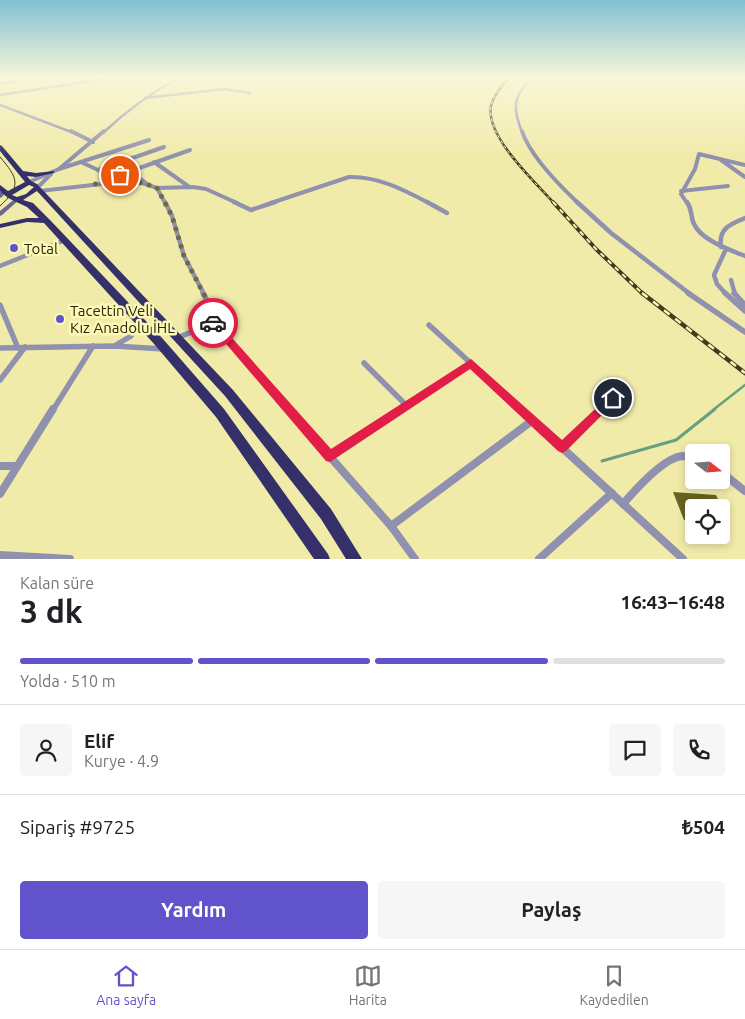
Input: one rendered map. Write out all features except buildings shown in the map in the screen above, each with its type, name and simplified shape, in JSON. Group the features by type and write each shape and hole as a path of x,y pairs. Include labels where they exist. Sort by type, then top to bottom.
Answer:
{"highway":[{"path":"0,147 35,187 228,393 326,514 355,559"},
{"path":"23,173 36,175 52,172"},
{"path":"3,192 35,187"},
{"path":"19,200 28,195 35,187"},
{"path":"3,192 30,205 65,240 138,319 220,413 323,559"},
{"path":"0,226 22,221 46,221"}],"main road":[{"path":"0,214 19,200"}],"street":[{"path":"59,169 93,142 110,124 138,103"},
{"path":"516,103 515,111 529,148 545,169 591,215 649,263 745,332"},
{"path":"0,105 93,142"},
{"path":"35,187 52,172 59,169 149,140"},
{"path":"98,170 164,146"},
{"path":"95,184 190,150"},
{"path":"745,165 699,154 693,173 681,191 682,197 692,210 695,227 724,248 745,256"},
{"path":"718,159 745,177"},
{"path":"80,162 98,170 109,178"},
{"path":"154,162 189,186"},
{"path":"130,171 157,188 189,186 206,189 251,210 349,177 363,176 414,195 447,213"},
{"path":"35,187 52,172"},
{"path":"35,187 125,182 148,184"},
{"path":"681,191 728,186"},
{"path":"157,188 172,216 184,256 213,312 213,322 391,526 415,559"},
{"path":"745,218 728,225 722,230 720,239 724,248 715,272 715,279 725,292 745,311"},
{"path":"0,266 65,240"},
{"path":"731,280 733,291 745,305"},
{"path":"0,304 21,348"},
{"path":"114,346 131,338 138,319"},
{"path":"178,338 213,322"},
{"path":"429,325 683,559"},
{"path":"0,494 93,346"},
{"path":"0,348 114,346 165,350"},
{"path":"0,380 21,348"},
{"path":"364,363 407,406"},
{"path":"330,456 471,363"},
{"path":"562,448 613,398"},
{"path":"391,526 533,420"},
{"path":"623,504 637,488 665,466 681,456 685,457"},
{"path":"0,466 18,466"},
{"path":"730,479 745,491"},
{"path":"539,559 612,493"},
{"path":"0,555 70,559"}],"waterway":[{"path":"713,410 745,385"},
{"path":"602,461 676,440 715,409"}],"tram line":[{"path":"0,157 11,171 15,182 12,193 0,206"}],"railway":[{"path":"492,103 491,118 503,144 524,171 554,203"},
{"path":"553,202 596,249 643,294"},
{"path":"642,293 745,373"}],"way so far":[{"path":"120,175 95,184 131,182 157,188 172,216 184,256 213,312 213,323"}],"place":[{"name":"Total","path":"14,248"},
{"name":"Tacettin Veli Kız Anadolu İHL","path":"60,319"}],"route":[{"path":"213,323 330,456 471,363 562,448 613,398"}]}
